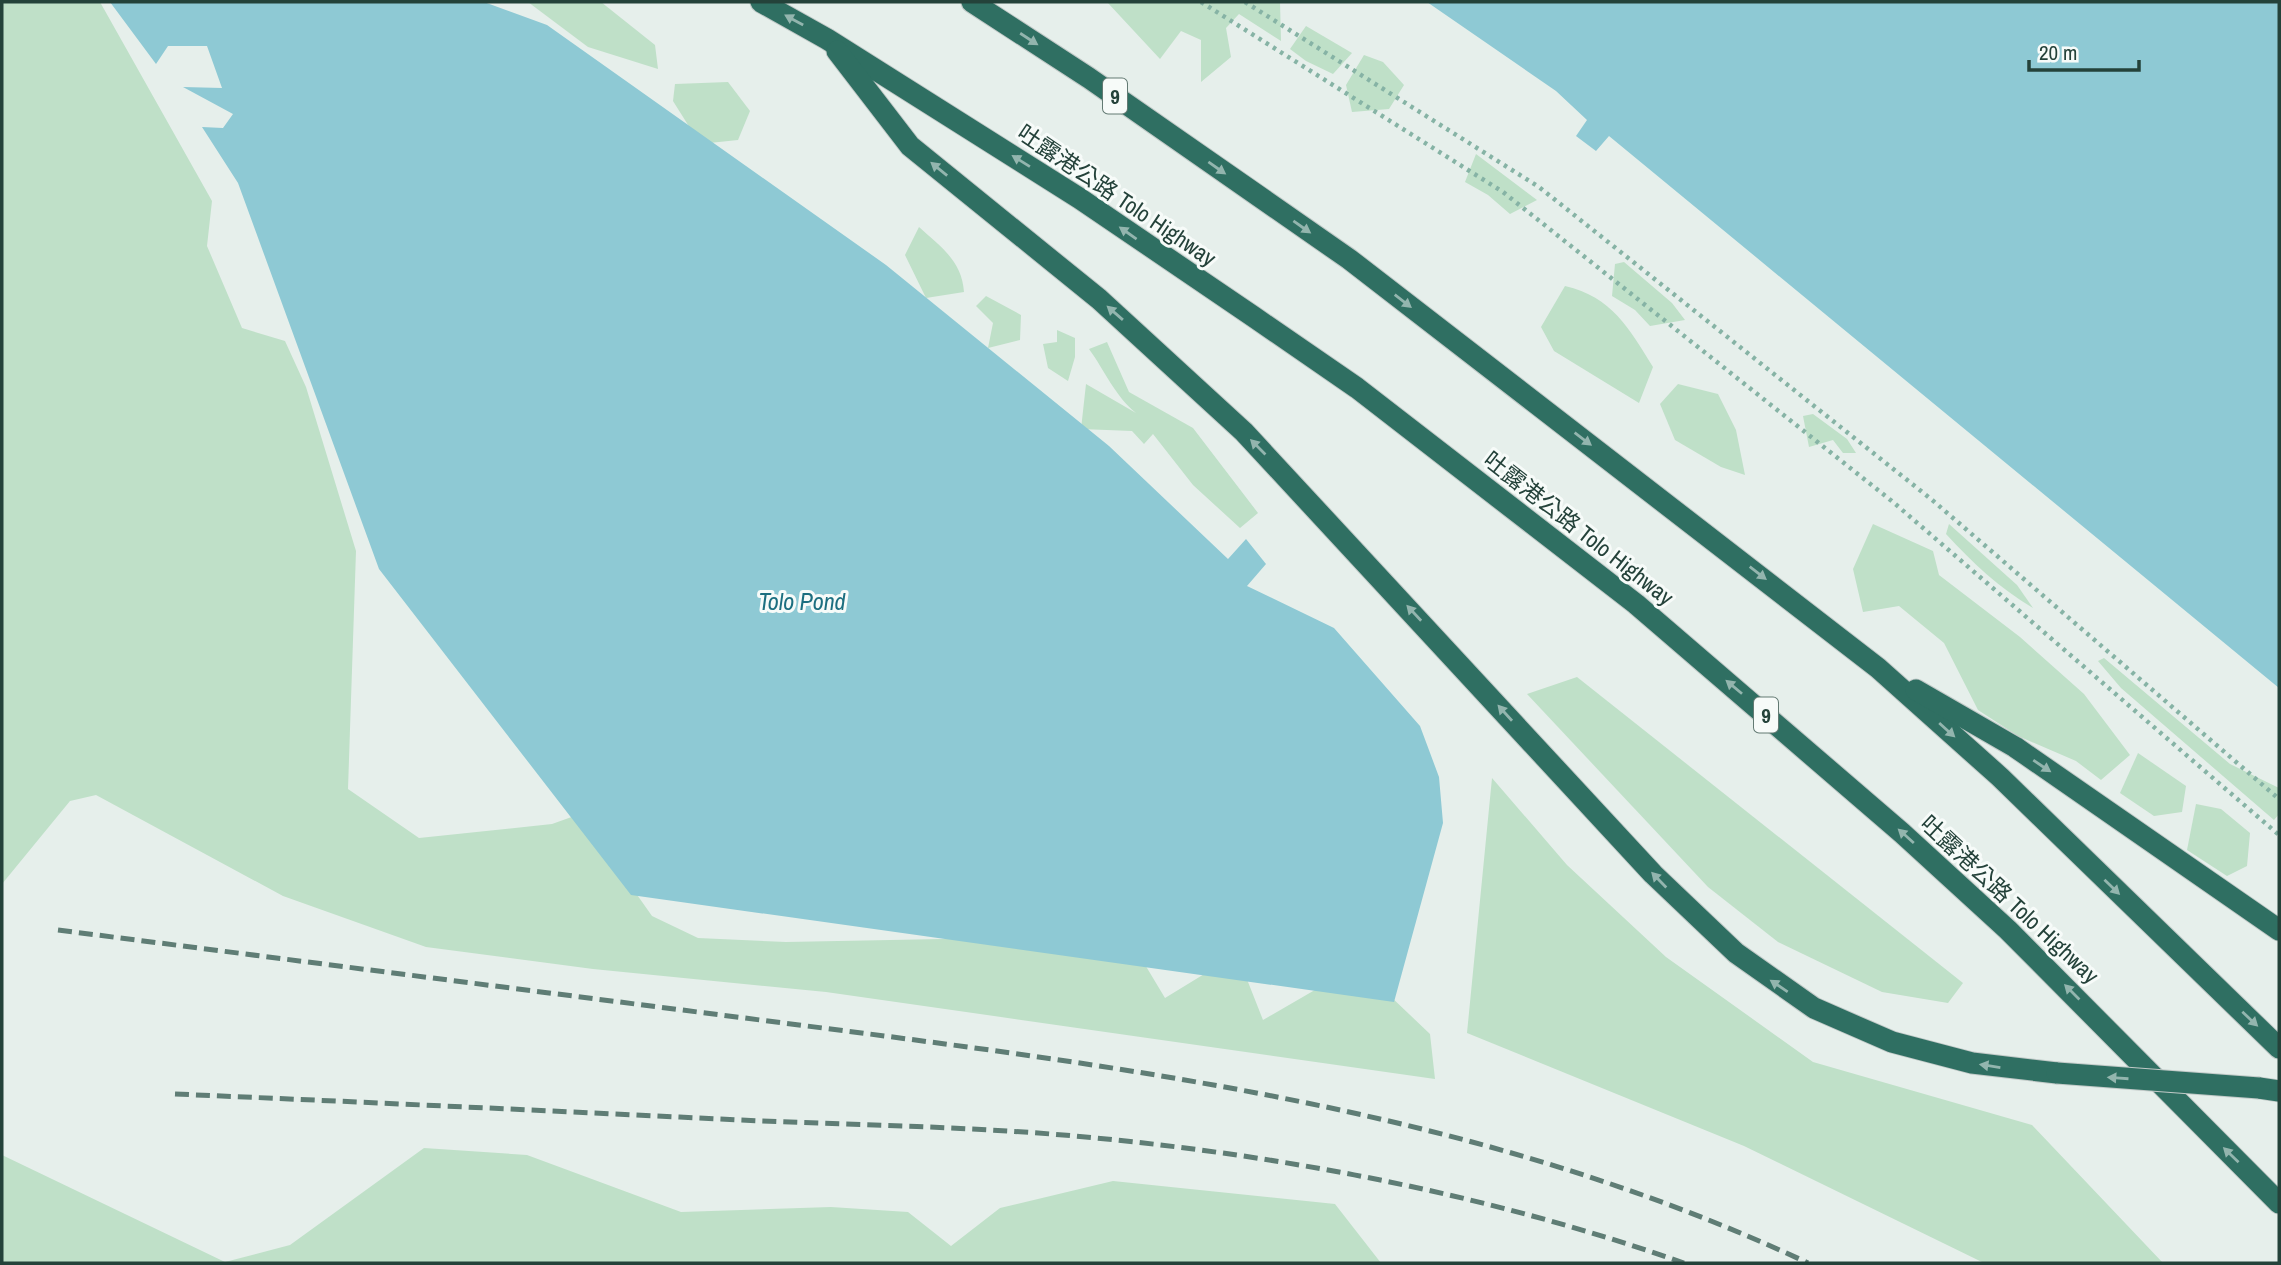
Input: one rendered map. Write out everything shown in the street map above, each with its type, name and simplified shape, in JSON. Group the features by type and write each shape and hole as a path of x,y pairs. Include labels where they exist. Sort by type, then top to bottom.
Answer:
{"highway":[{"name":"吐露港公路 Tolo Highway","path":"761,2 827,39 1079,198 1357,388 1636,604 1882,815 2008,930 2279,1203"},
{"name":"9","path":"972,2 1089,78 1349,259 1878,668 2000,777 2279,1048"},
{"path":"827,39 910,146 1167,358 1279,468 1688,909 1764,976 1814,1008 1892,1042 1972,1063 2030,1071 2279,1091"},
{"path":"1878,668 2015,747 2279,930"}],"path":[{"path":"1201,2 1503,192 1893,502 2279,835"},
{"path":"1245,2 1539,187 1931,499 2279,799"}],"green space":[{"path":"2,2 100,2 212,201 207,246 242,328 285,341 306,387 356,551 348,789 419,838 552,824 580,814 652,916 698,938 786,942 995,938 1141,958 1165,998 1237,954 1263,1020 1320,987 1367,974 1430,1034 1435,1079 826,992 593,969 426,947 283,896 96,795 70,801 2,884"},
{"path":"528,2 601,2 655,45 658,69 588,47"},
{"path":"1107,2 1280,2 1281,41 1239,14 1226,28 1231,57 1201,82 1201,40 1181,31 1160,59"},
{"path":"1306,26 1352,53 1333,74 1306,61 1290,49"},
{"path":"1364,55 1383,62 1404,85 1389,109 1352,112 1346,85"},
{"path":"728,82 750,111 738,140 700,144 673,101 675,84"},
{"path":"1476,154 1537,200 1510,214 1488,195 1465,182"},
{"path":"919,227 955,263 964,292 926,298 905,255"},
{"path":"1624,262 1672,303 1685,320 1650,326 1635,310 1612,296 1615,264"},
{"path":"1565,286 1595,298 1618,316 1653,367 1639,403 1554,351 1541,327"},
{"path":"986,296 1021,315 1020,340 988,348 993,323 976,306"},
{"path":"1057,330 1075,338 1075,357 1068,381 1048,368 1043,344 1057,342"},
{"path":"1107,342 1129,392 1193,428 1258,513 1240,528 1193,485 1153,434 1144,444 1132,431 1081,429 1086,384 1136,413 1116,391 1089,349"},
{"path":"1678,384 1718,394 1736,430 1745,475 1721,467 1675,440 1660,404"},
{"path":"1813,414 1847,439 1856,453 1843,453 1833,440 1809,447 1803,416"},
{"path":"1873,524 1933,551 1939,575 2020,637 2084,694 2130,755 2101,780 2076,761 2018,736 1978,710 1944,643 1899,606 1863,612 1853,569"},
{"path":"1949,524 2017,585 2033,608 1998,583 1966,555 1946,534"},
{"path":"2104,658 2230,764 2279,788 2279,814 2274,820 2121,688 2098,661"},
{"path":"1577,677 1963,983 1948,1003 1882,992 1778,942 1708,887 1527,694"},
{"path":"2138,753 2186,786 2182,812 2154,816 2120,793"},
{"path":"1492,778 1567,865 1666,957 1813,1062 2032,1125 2163,1263 1984,1263 1744,1146 1467,1033"},
{"path":"2196,804 2221,809 2250,833 2247,866 2227,876 2187,850"},
{"path":"424,1148 527,1155 681,1212 831,1207 908,1212 951,1246 1000,1208 1113,1181 1335,1204 1381,1263 2,1263 2,1155 225,1262 290,1245"}],"water":[{"name":"Tolo Pond","path":"110,2 484,2 547,25 886,265 1109,446 1228,559 1246,539 1266,564 1247,586 1334,628 1420,726 1439,777 1443,823 1394,1002 631,895 379,569 238,183 202,127 223,128 233,114 183,87 222,88 207,46 168,46 156,64"},
{"path":"1427,2 2279,2 2279,688 1609,136 1596,151 1576,136 1587,120 1556,91"}],"railway":[{"path":"58,930 936,1043 1191,1081 1317,1105 1442,1134 1566,1169 1688,1212 1808,1263"},
{"path":"175,1094 983,1130 1142,1143 1299,1165 1455,1196 1609,1238 1684,1263"}]}
